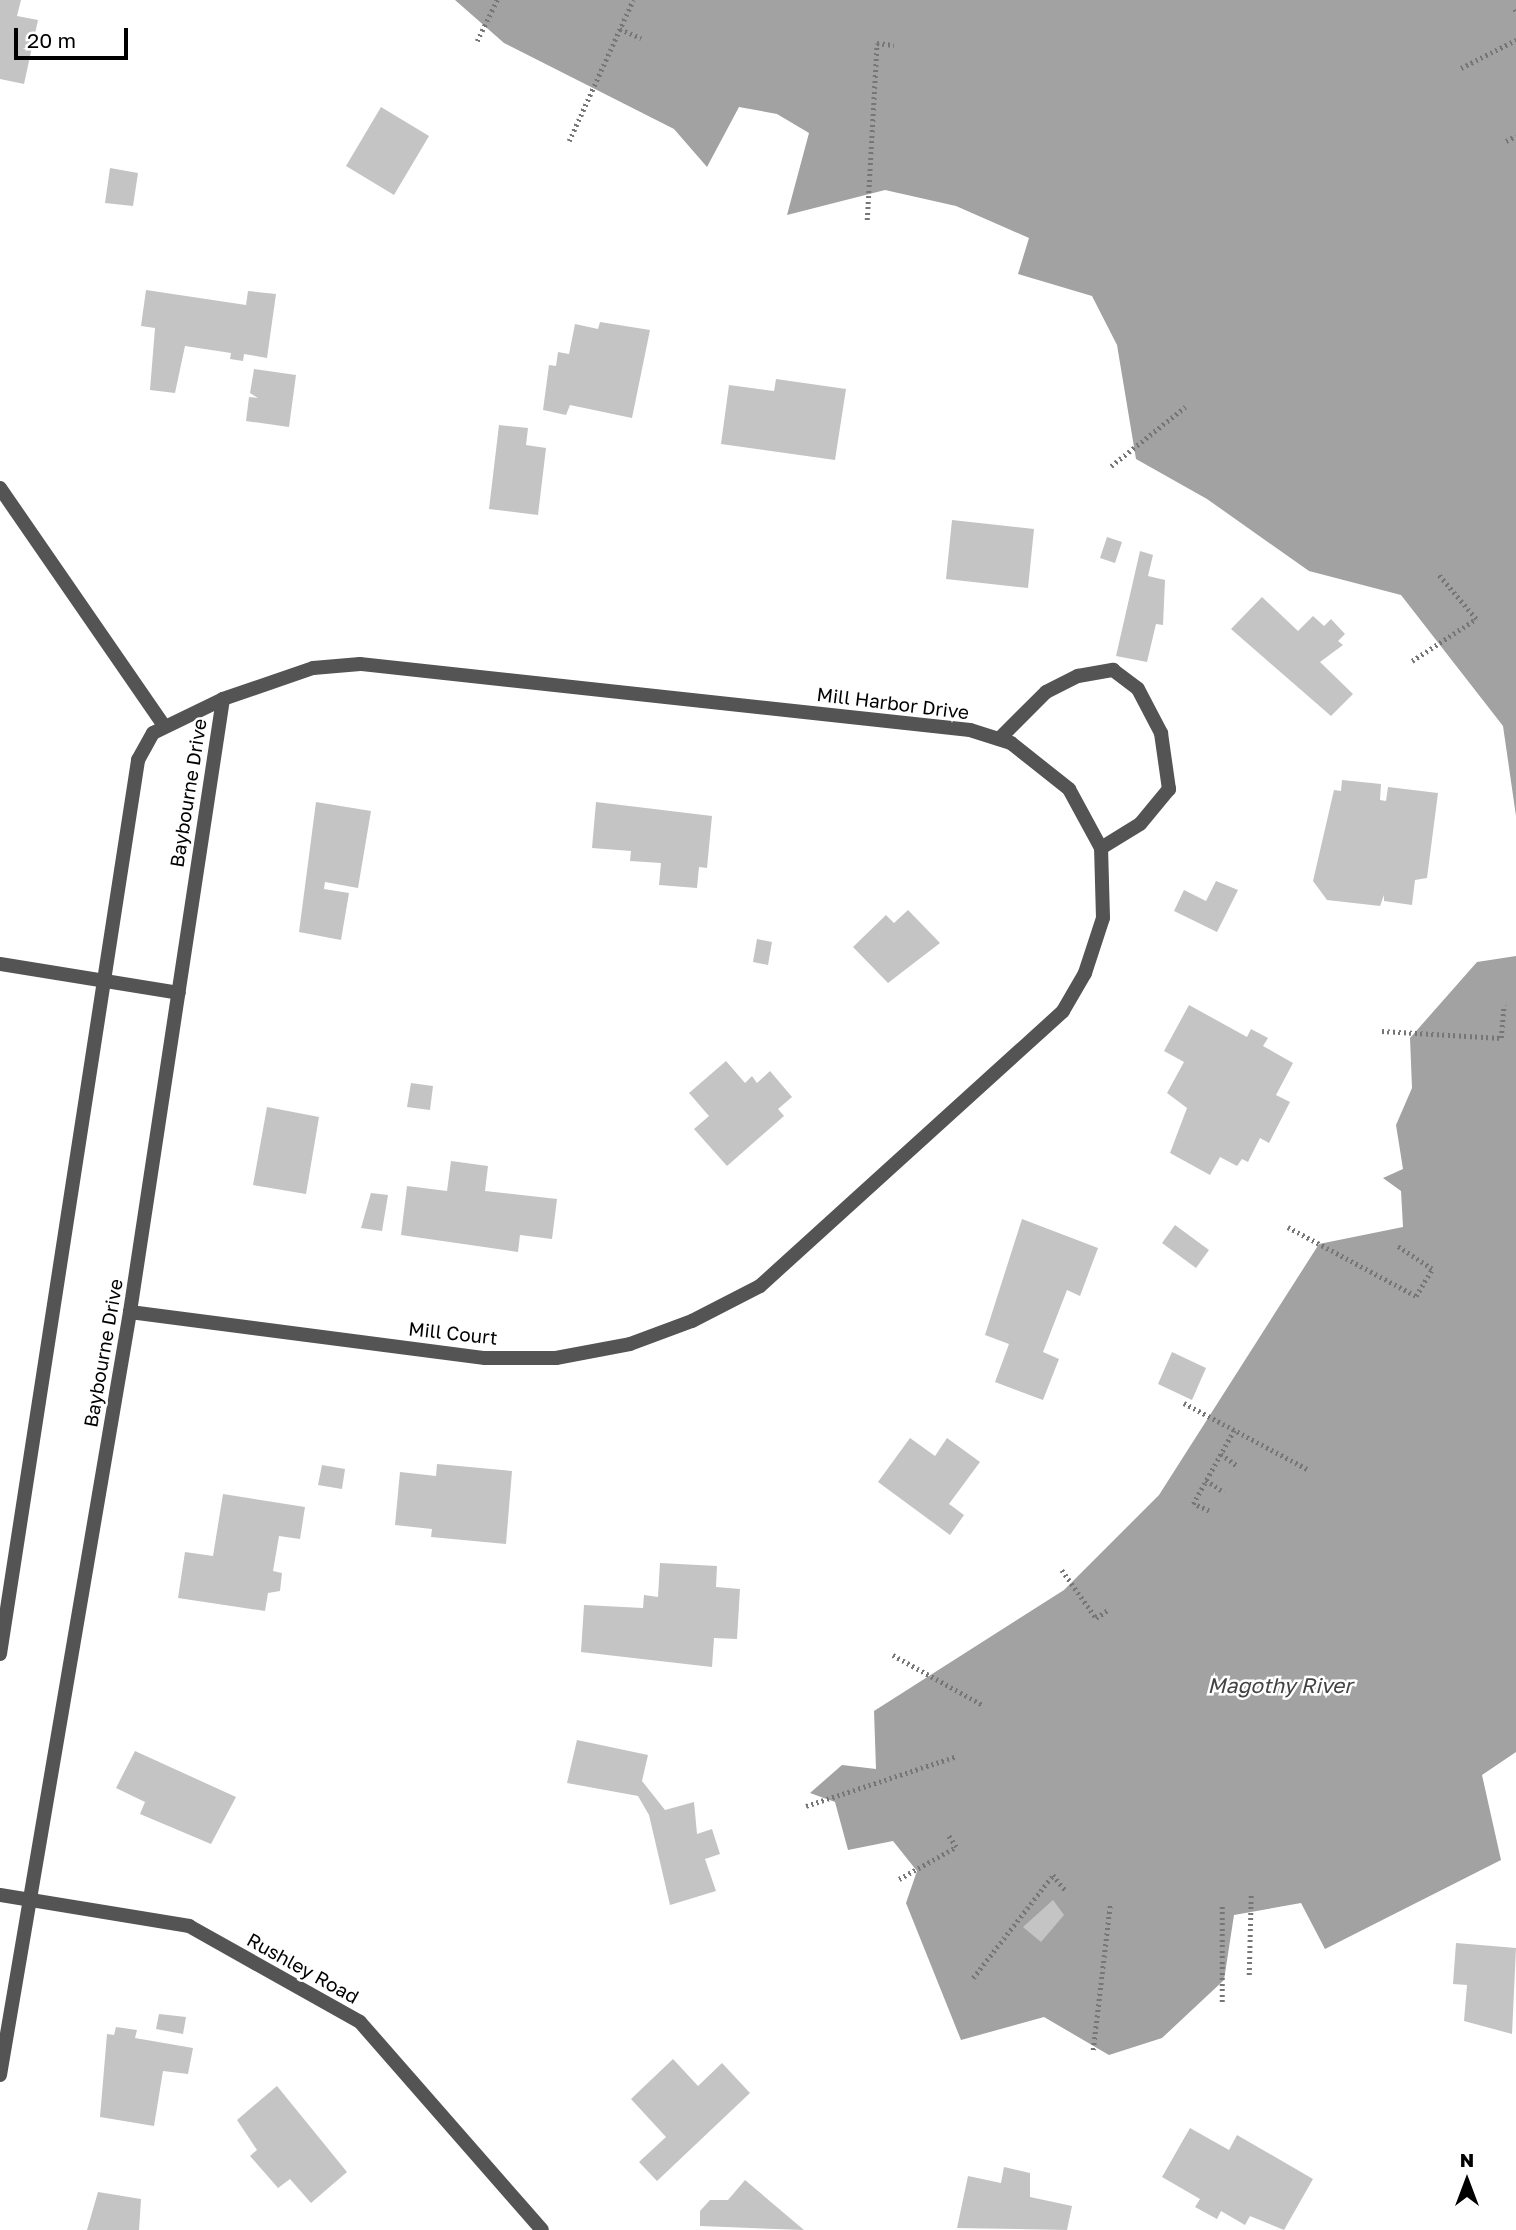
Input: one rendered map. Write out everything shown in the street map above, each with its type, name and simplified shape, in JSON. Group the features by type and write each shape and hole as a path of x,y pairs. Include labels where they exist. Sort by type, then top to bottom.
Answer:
{"street":[{"name":"Baybourne Drive","path":"0,488 164,726"},
{"name":"Mill Harbor Drive","path":"222,699 313,668 360,664 970,730 999,739 1069,789 1101,848 1106,883 1100,930 1063,1011 760,1286"},
{"path":"999,739 1045,692 1078,676 1114,670 1138,689 1161,733 1169,789 1140,824 1101,848"},
{"name":"Baybourne Drive","path":"0,1654 138,760 164,726 222,699"},
{"name":"Baybourne Drive","path":"0,2076 28,1898 130,1312 222,699"},
{"path":"0,964 179,993"},
{"name":"Mill Court","path":"130,1312 485,1357 556,1357 630,1344 760,1286"},
{"name":"Rushley Road","path":"0,1895 189,1926 360,2022 542,2230"}],"path":[{"path":"477,41 497,0"},
{"path":"569,141 633,0"},
{"path":"620,29 641,38"},
{"path":"1461,68 1516,40"},
{"path":"867,220 877,43 894,45"},
{"path":"1506,141 1516,136"},
{"path":"1111,466 1185,407"},
{"path":"1412,661 1476,619 1437,573"},
{"path":"1382,1031 1501,1038 1504,1005"},
{"path":"1288,1227 1416,1296 1432,1269 1397,1247"},
{"path":"1184,1403 1309,1470"},
{"path":"1209,1511 1193,1504 1234,1430"},
{"path":"1221,1454 1236,1465"},
{"path":"1206,1480 1224,1492"},
{"path":"1062,1570 1096,1618 1108,1610"},
{"path":"893,1656 984,1705"},
{"path":"806,1806 957,1756"},
{"path":"899,1879 956,1847 948,1835"},
{"path":"973,1978 1053,1875 1066,1891"},
{"path":"1250,1975 1251,1894"},
{"path":"1222,1903 1222,2002"},
{"path":"1093,2050 1110,1905"}],"water":[{"path":"455,0 1516,0 1516,816 1503,726 1401,595 1309,571 1207,499 1136,459 1117,345 1092,296 1018,274 1029,238 956,206 885,190 787,215 809,133 777,114 739,107 707,167 674,129 504,43"},
{"name":"Magothy River","path":"1516,956 1516,1752 1482,1775 1501,1860 1325,1949 1301,1903 1234,1915 1224,1980 1162,2038 1109,2055 1044,2017 961,2040 906,1903 917,1871 893,1841 848,1850 835,1802 810,1793 842,1765 876,1769 874,1711 1064,1590 1159,1495 1319,1244 1403,1227 1401,1191 1383,1178 1403,1169 1396,1125 1412,1088 1410,1038 1477,962"}],"building":[{"path":"0,0 21,0 17,16 38,20 24,84 0,79"},
{"path":"381,107 429,136 394,195 346,166"},
{"path":"110,168 138,173 133,206 105,203"},
{"path":"146,290 246,305 248,291 276,294 267,358 244,354 243,361 230,359 231,353 185,346 175,393 150,390 155,328 141,326"},
{"path":"600,322 650,330 632,418 570,405 566,415 543,410 549,365 556,366 558,352 569,354 575,324 598,329"},
{"path":"254,369 296,375 289,427 246,421 249,397 258,398 250,393"},
{"path":"776,379 846,389 835,460 721,444 729,385 774,391"},
{"path":"499,425 528,428 526,445 546,448 538,515 489,509"},
{"path":"952,520 1034,529 1028,588 946,579"},
{"path":"1107,537 1122,542 1115,563 1100,558"},
{"path":"1140,551 1153,555 1148,576 1165,580 1163,625 1156,624 1147,662 1116,656"},
{"path":"1262,597 1298,631 1313,616 1324,626 1331,619 1345,634 1338,641 1343,645 1320,662 1353,694 1331,716 1231,629"},
{"path":"1342,780 1381,784 1380,800 1386,801 1388,787 1438,793 1427,878 1415,880 1412,905 1384,901 1384,895 1380,906 1327,900 1313,881 1334,790 1341,791"},
{"path":"316,802 371,811 358,888 325,882 324,889 349,893 341,940 299,932"},
{"path":"596,802 712,816 707,868 699,867 697,888 659,885 661,863 630,861 631,851 592,848"},
{"path":"1216,881 1238,890 1217,932 1174,911 1184,890 1206,901"},
{"path":"908,910 940,943 888,983 853,947 886,915 894,923"},
{"path":"757,939 772,942 768,965 753,962"},
{"path":"1189,1005 1247,1037 1251,1029 1268,1038 1263,1046 1293,1063 1276,1095 1290,1102 1269,1143 1260,1138 1248,1162 1242,1159 1237,1166 1220,1157 1210,1175 1170,1153 1187,1108 1167,1093 1184,1062 1164,1051"},
{"path":"726,1061 745,1083 752,1076 757,1083 770,1071 792,1097 778,1109 784,1116 727,1166 694,1129 709,1116 689,1093"},
{"path":"411,1083 433,1086 430,1110 407,1107"},
{"path":"267,1107 319,1117 306,1194 253,1185"},
{"path":"451,1161 488,1166 485,1191 557,1199 552,1239 520,1235 518,1252 401,1235 407,1186 447,1191"},
{"path":"371,1193 388,1195 382,1231 361,1228"},
{"path":"1022,1219 1098,1248 1080,1296 1067,1290 1043,1352 1059,1359 1043,1400 995,1382 1009,1344 985,1335"},
{"path":"1175,1225 1209,1250 1196,1268 1162,1243"},
{"path":"1172,1352 1206,1368 1192,1400 1158,1384"},
{"path":"910,1438 935,1456 947,1438 980,1462 949,1504 964,1515 950,1535 878,1482"},
{"path":"437,1464 512,1471 506,1544 431,1537 432,1529 395,1525 400,1472 436,1476"},
{"path":"322,1465 345,1469 342,1489 318,1485"},
{"path":"223,1494 305,1507 300,1539 279,1536 273,1571 282,1573 280,1591 268,1593 265,1611 178,1598 185,1552 213,1556"},
{"path":"660,1563 717,1566 716,1587 740,1589 737,1639 714,1638 712,1667 581,1652 584,1605 643,1608 644,1595 658,1597"},
{"path":"577,1740 648,1755 642,1781 665,1810 694,1802 697,1834 712,1829 720,1854 705,1859 716,1891 670,1905 649,1815 638,1796 567,1783"},
{"path":"135,1751 236,1797 211,1844 140,1814 145,1802 116,1788"},
{"path":"1053,1900 1064,1915 1041,1942 1023,1927"},
{"path":"1456,1943 1516,1948 1512,2034 1464,2021 1467,1985 1453,1984"},
{"path":"159,2014 186,2017 183,2034 156,2029"},
{"path":"116,2027 137,2030 135,2038 193,2048 188,2074 163,2071 154,2126 100,2117 107,2034 114,2035"},
{"path":"673,2059 698,2086 722,2063 750,2093 657,2181 639,2162 666,2137 631,2099"},
{"path":"277,2086 347,2172 311,2203 290,2179 278,2188 250,2156 257,2150 237,2120"},
{"path":"1190,2128 1229,2150 1237,2135 1313,2179 1284,2230 1250,2216 1245,2225 1221,2211 1217,2219 1195,2207 1200,2199 1162,2177"},
{"path":"1004,2167 1030,2173 1030,2197 1072,2206 1067,2230 957,2228 968,2176 1001,2183"},
{"path":"745,2180 804,2230 700,2226 700,2211 710,2200 728,2200"},
{"path":"98,2192 141,2199 139,2230 87,2230"}]}
